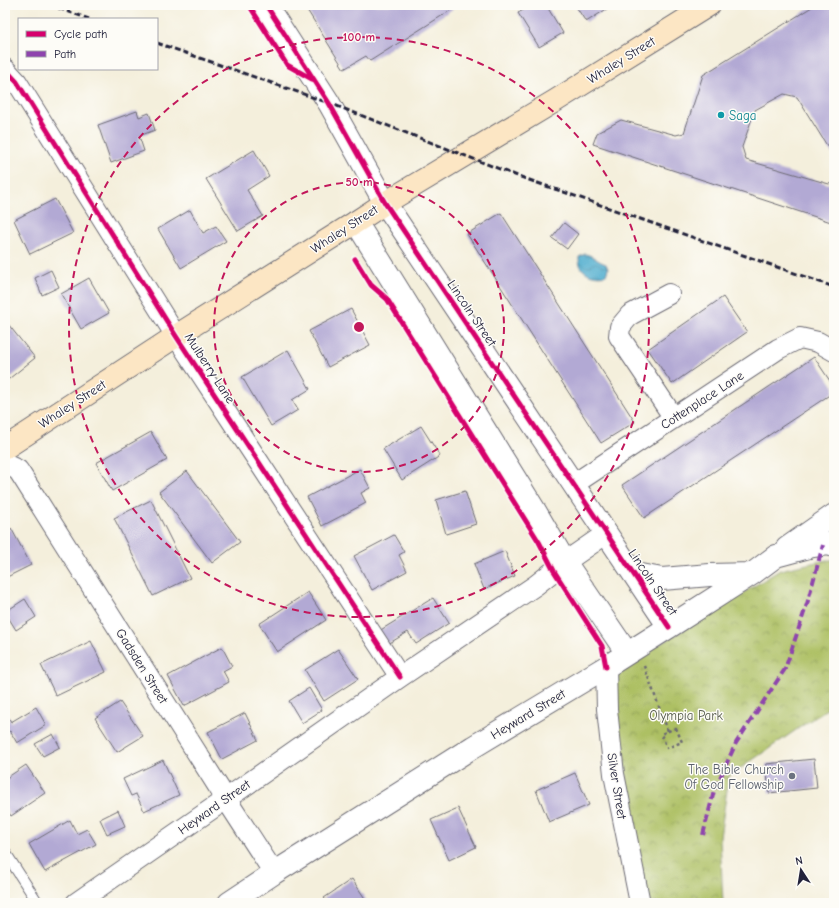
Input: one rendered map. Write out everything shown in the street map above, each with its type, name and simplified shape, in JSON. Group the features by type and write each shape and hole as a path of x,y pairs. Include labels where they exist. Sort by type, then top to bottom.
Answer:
{"main road":[{"name":"Whaley Street","path":"5,448 176,336 385,203 555,101 709,5"}],"street":[{"name":"Lincoln Street","path":"266,5 329,103 385,203 635,574 669,627"},
{"name":"Mulberry Lane","path":"5,69 17,82 176,336 400,677"},
{"path":"356,222 530,502 565,562 627,653"},
{"path":"669,294 630,315 620,327 619,336 674,418"},
{"name":"Cottenplace Lane","path":"574,484 778,349 800,338 818,342 834,351"},
{"name":"Gadsden Street","path":"5,464 18,470 20,473 274,873"},
{"path":"776,556 834,515"},
{"name":"Heyward Street","path":"76,903 400,677 536,585 565,562 607,533"},
{"name":"Heyward Street","path":"229,903 473,747 606,667 752,574 776,556 813,546 829,544 834,546"},
{"path":"635,574 662,579 710,575 752,574"},
{"name":"Silver Street","path":"606,667 607,709 614,774 640,903"}],"lane":[{"path":"5,852 38,903"}],"path":[{"path":"627,653 643,663 668,731"},
{"path":"676,728 682,742 667,748 661,734 668,731 676,728"}],"green space":[{"name":"Olympia Park","path":"826,560 834,560 834,704 729,776 720,837 723,903 640,903 606,667 664,642 780,570"}],"water":[{"path":"585,254 606,264 608,269 606,275 591,275 583,270 579,262 579,257"}],"building":[{"path":"304,5 459,5 370,61 366,56 344,69"},
{"path":"532,5 546,5 563,33 539,47 518,13"},
{"path":"575,5 613,5 586,22"},
{"name":"Saga","path":"815,5 834,5 834,157 797,97 784,94 755,110 742,147 746,160 829,184 834,182 834,223 593,144 597,133 621,120 676,135 684,133 703,75"},
{"path":"137,111 139,117 149,113 155,130 139,136 144,151 111,163 98,125"},
{"path":"254,150 269,176 247,190 263,216 238,231 206,179"},
{"path":"55,199 73,233 30,254 14,220"},
{"path":"190,210 203,233 216,226 226,241 181,268 158,229"},
{"path":"501,213 635,422 601,443 467,234"},
{"path":"564,223 578,234 567,249 552,238"},
{"path":"51,270 59,287 42,295 35,278"},
{"path":"89,278 109,313 81,329 61,294"},
{"path":"723,297 747,332 672,384 648,349"},
{"path":"351,309 370,345 328,367 309,331"},
{"path":"8,324 35,358 5,382 5,326"},
{"path":"288,350 310,389 292,400 298,410 271,426 242,377"},
{"path":"814,357 834,387 834,392 644,518 622,485"},
{"path":"421,426 440,456 402,480 383,449"},
{"path":"151,432 167,460 112,491 96,463"},
{"path":"360,469 370,488 361,493 366,503 322,526 307,497"},
{"path":"187,471 240,542 212,563 159,492"},
{"path":"465,491 476,524 446,534 436,500"},
{"path":"151,500 190,578 153,596 114,518"},
{"path":"11,528 31,565 5,578 5,532"},
{"path":"394,535 404,552 399,555 407,571 372,590 354,556"},
{"path":"505,551 515,576 484,589 474,564"},
{"path":"308,592 326,620 277,652 259,624"},
{"path":"433,598 449,623 416,644 408,632 388,644 379,631"},
{"path":"25,599 36,617 16,630 5,612"},
{"path":"91,641 106,672 56,696 41,665"},
{"path":"222,647 232,666 223,671 229,682 184,706 168,676"},
{"path":"338,649 358,679 324,701 305,670"},
{"path":"309,688 322,710 302,723 289,701"},
{"path":"120,702 143,736 117,752 95,718"},
{"path":"36,707 46,725 17,743 10,731 5,734 5,711 11,722"},
{"path":"245,713 258,740 222,759 208,732"},
{"path":"53,734 60,747 43,756 35,744"},
{"name":"The Bible Church Of God Fellowship","path":"814,759 817,788 769,793 766,764"},
{"path":"163,760 179,795 144,811 136,794 131,796 123,779"},
{"path":"26,765 45,793 11,816 5,807 5,779"},
{"path":"575,773 589,805 549,822 536,790"},
{"path":"458,808 476,847 449,860 431,820"},
{"path":"118,810 125,826 107,834 100,819"},
{"path":"70,820 77,834 87,829 96,844 45,872 29,844"},
{"path":"352,879 368,903 328,903 324,898"}],"railway":[{"path":"50,5 86,18"},
{"path":"158,43 329,103 515,175 834,287"}],"marked path":[{"path":"703,835 714,791 736,743 785,669 807,604 823,545"}],"cycle path":[{"path":"249,5 287,65 312,79"},
{"path":"266,5 329,103 385,203 669,627"},
{"path":"5,69 17,82 176,336 400,677"},
{"path":"355,259 371,285 387,299 539,542 554,571 602,646 606,667"}],"place":[{"name":"Saga","path":"721,115"},
{"name":"The Bible Church Of God Fellowship","path":"792,776"}]}
